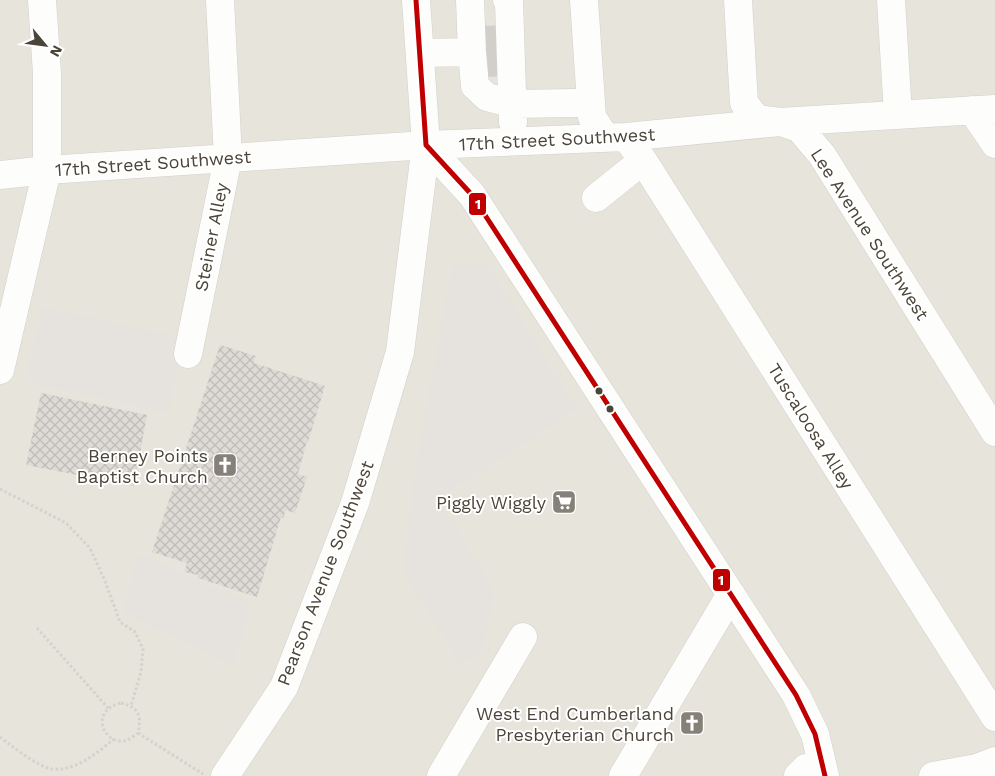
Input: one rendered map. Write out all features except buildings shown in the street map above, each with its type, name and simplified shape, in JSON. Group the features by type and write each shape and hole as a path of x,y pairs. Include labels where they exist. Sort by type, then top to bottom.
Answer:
{"street":[{"path":"0,370 47,170 47,73 42,0"},
{"name":"Steiner Alley","path":"188,354 228,158 220,0"},
{"name":"Pearson Avenue Southwest","path":"226,776 284,687 355,503 400,352 426,145 416,0"},
{"path":"470,0 513,104 514,142"},
{"path":"506,0 510,2 475,86 488,97 513,104 575,103"},
{"name":"Tuscaloosa Alley","path":"584,0 592,117 644,162 995,716"},
{"name":"Lee Avenue Southwest","path":"738,0 744,103 757,118 799,128 822,155 995,432"},
{"path":"891,0 898,115"},
{"path":"420,53 491,51"},
{"path":"983,110 995,144"},
{"name":"17th Street Southwest","path":"0,174 426,145 615,137 780,122 983,110"},
{"path":"426,145 472,196 796,695 815,734 825,776"},
{"path":"596,198 644,162"},
{"path":"623,776 731,594"},
{"path":"441,776 523,637"},
{"path":"933,776 976,768 995,761"},
{"path":"798,776 806,768 825,776"}],"path":[{"path":"0,490 66,523 90,548 120,622 135,632 143,649 141,672 131,706"},
{"path":"36,628 108,708"},
{"path":"121,703 131,706 139,714 138,733 128,740 121,741 108,736 102,722 108,708 114,704 121,703"},
{"path":"138,733 206,776"},
{"path":"0,737 34,762 52,769 74,767 97,753 114,739"}],"shaded area":[{"path":"0,0 995,0 995,776 0,776"},
{"path":"453,261 489,266 577,409 438,499 495,590 483,650 460,664 402,571 419,447"},
{"path":"42,307 184,338 168,413 25,382"},
{"path":"146,555 252,605 233,666 122,613 138,557"}],"tunnel":[{"path":"483,40 506,39"},
{"path":"485,63 506,62"}],"transit line":[{"name":"1","path":"416,0 426,145 472,195 796,695 815,734 825,776"}],"place":[{"name":"Berney Points Baptist Church","path":"225,465"},
{"name":"Piggly Wiggly","path":"564,502"},
{"name":"West End Cumberland Presbyterian Church","path":"692,723"}]}
